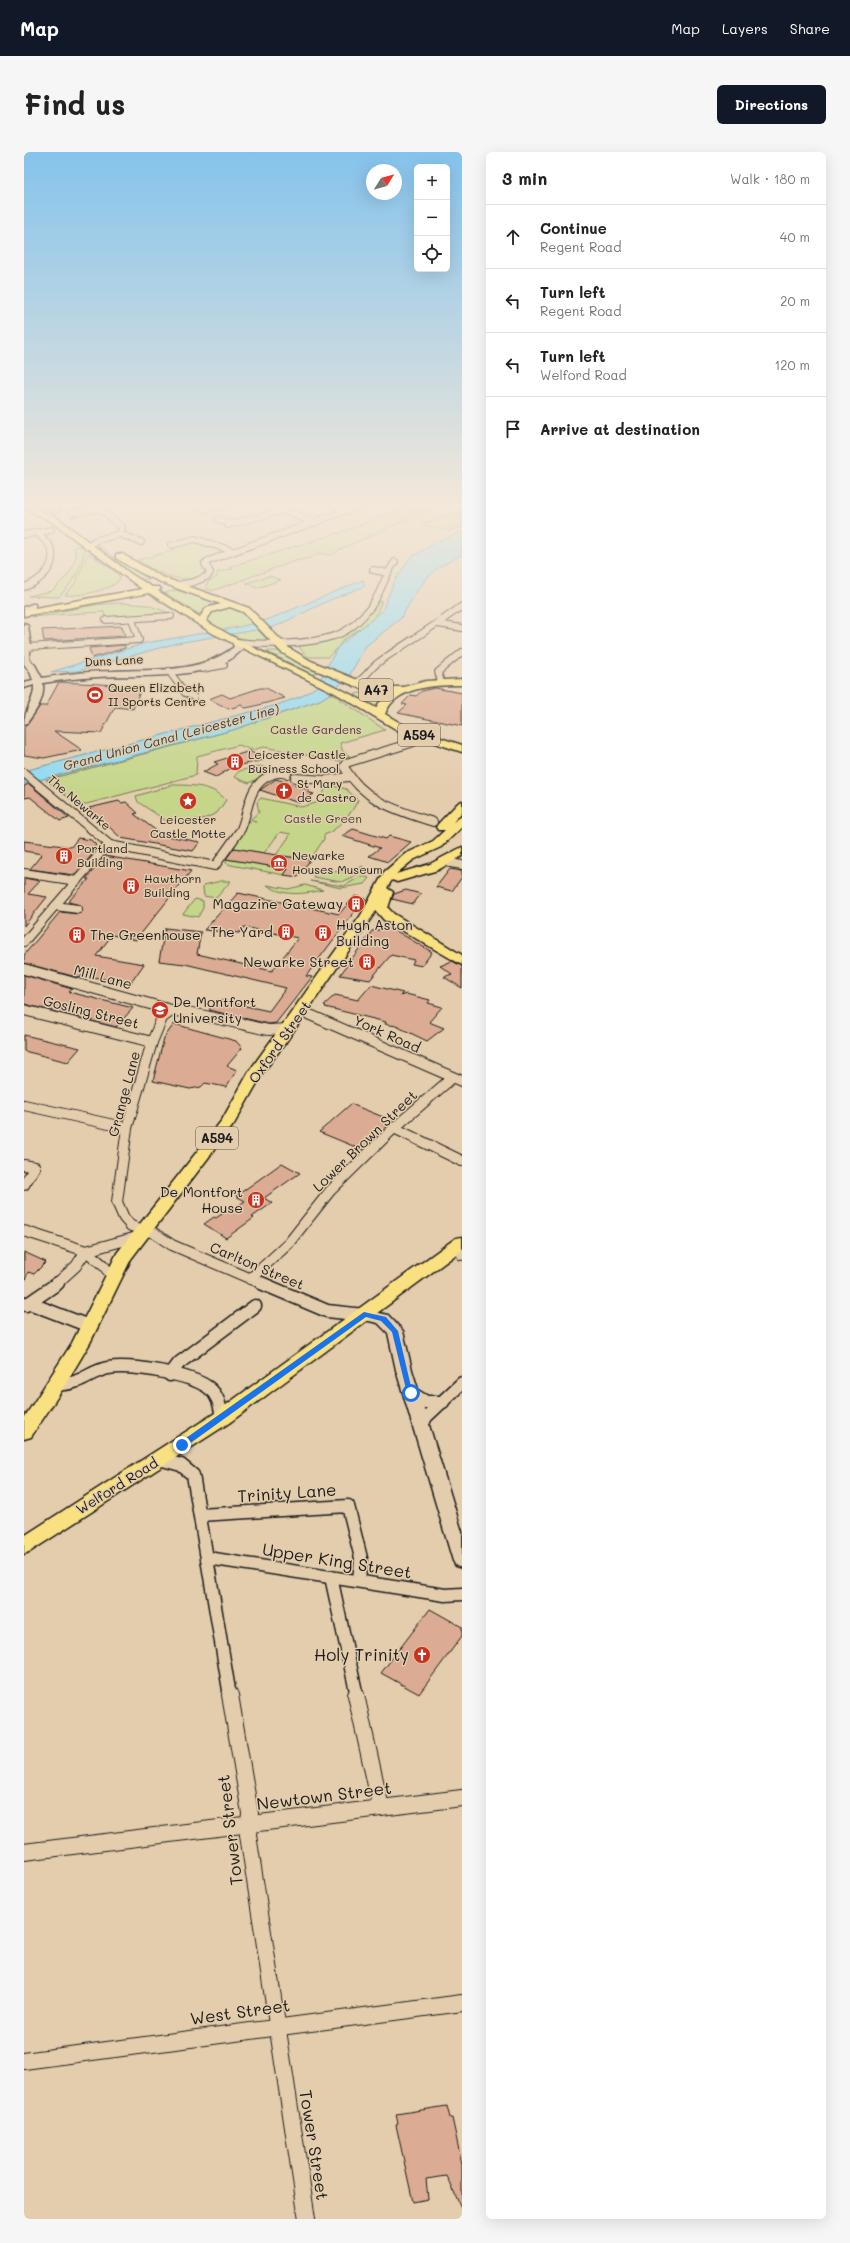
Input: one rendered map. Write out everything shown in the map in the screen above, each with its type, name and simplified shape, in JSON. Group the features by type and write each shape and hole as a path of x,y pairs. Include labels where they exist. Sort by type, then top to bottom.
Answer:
{"main road":[{"path":"27,608 83,599"},
{"path":"24,613 91,599"},
{"name":"A47","path":"140,599 176,605"},
{"name":"A47","path":"167,599 215,631 312,677 379,715"},
{"name":"A47","path":"219,599 246,610 259,621 285,650 298,658 352,682 378,691 406,690"},
{"path":"201,622 209,610 233,604"},
{"name":"A594","path":"462,682 441,682 406,690 386,700 381,706 379,715 395,725 424,737 462,749"},
{"name":"A594","path":"409,857 417,846 443,826 462,805"},
{"name":"A594","path":"409,857 437,844 462,820"},
{"path":"462,834 397,878 384,896 381,909 396,922 462,961"},
{"path":"397,878 445,862 462,851"},
{"name":"Oxford Street","path":"140,1233 213,1144 229,1121 257,1070 301,1011 357,929 388,875 409,857"},
{"path":"357,929 377,921 396,922"},
{"name":"A594","path":"24,1432 56,1385 72,1358 89,1326 112,1276 140,1233"},
{"name":"Welford Road","path":"24,1546 222,1418 364,1315 460,1248"}],"street":[{"path":"235,641 250,644 335,636 365,615 371,607 374,599"},
{"path":"352,682 362,680 377,663 438,624 462,606"},
{"path":"106,620 171,616"},
{"path":"24,617 27,621 24,623"},
{"path":"28,647 138,640 132,619"},
{"path":"438,624 462,628"},
{"path":"24,626 28,647 24,660 33,666 38,682 38,697 24,721"},
{"path":"285,650 296,644 312,639"},
{"name":"Duns Lane","path":"192,669 231,655 239,648 235,641"},
{"path":"441,682 438,672 462,652"},
{"name":"Duns Lane","path":"24,685 64,676 169,671 224,665"},
{"path":"169,671 186,693 194,697"},
{"path":"177,696 186,693"},
{"path":"424,737 411,743 346,762 344,767 348,777 359,790 372,799 433,822"},
{"name":"The Newarke","path":"24,773 110,845 215,866 240,830 249,808 250,792 254,786 274,774 280,772 287,774"},
{"path":"294,778 325,780 348,777"},
{"path":"24,942 104,849 110,845"},
{"path":"445,862 462,865"},
{"path":"24,873 77,881"},
{"path":"53,909 78,909"},
{"name":"Mill Lane","path":"24,969 105,990 175,1011 190,1012 268,1030 288,1028"},
{"name":"Gosling Street","path":"24,1010 152,1042"},
{"name":"Grange Lane","path":"140,1233 127,1223 117,1202 127,1128 152,1042 162,1018 175,1011"},
{"name":"York Road","path":"301,1011 459,1079"},
{"name":"Lower Brown Street","path":"250,1279 288,1244 330,1191 394,1128 459,1079"},
{"path":"24,1105 127,1128"},
{"path":"394,1128 462,1160"},
{"path":"24,1164 35,1167 24,1185"},
{"path":"24,1231 86,1252 102,1265 112,1276"},
{"path":"27,1305 73,1268 82,1259 86,1252 140,1233"},
{"name":"Carlton Street","path":"140,1233 154,1233 172,1245 327,1311 342,1314 364,1315"},
{"path":"27,1305 74,1319 89,1326"},
{"path":"170,1374 179,1363 255,1306"},
{"path":"364,1315 383,1319 395,1331 421,1428 462,1561"},
{"path":"56,1385 75,1382 85,1375 110,1367 170,1374 193,1379 208,1386 219,1402 222,1418"},
{"path":"421,1428 426,1417 462,1383"},
{"path":"411,1393 426,1402 443,1402"},
{"name":"Tower Street","path":"159,1459 181,1465 193,1475 250,1813 248,1835 306,2219"},
{"name":"Trinity Lane","path":"200,1516 348,1506 360,1558 359,1581"},
{"name":"Upper King Street","path":"208,1558 445,1595 462,1594"},
{"path":"331,1577 381,1808"},
{"name":"Newtown Street","path":"24,1852 462,1798"},
{"name":"West Street","path":"24,2061 462,2002"}],"green space":[{"path":"175,599 207,599 219,603 210,606 199,614"},
{"path":"382,601 373,620 343,640 336,650 328,657 308,657 299,647 308,643 332,640 347,632 363,620 378,602"},
{"path":"119,603 147,605 170,613 105,617 104,612 32,617 95,605"},
{"path":"227,607 242,612 267,640 259,641 243,639 227,633 207,619 207,615 210,611"},
{"path":"266,651 278,651 318,671 313,675"},
{"name":"Castle Gardens","path":"331,693 385,730 340,743 343,752 350,756 338,761 264,747 252,750 239,745 197,756 196,775 79,806 46,780 233,730 320,700"},
{"path":"360,693 388,694 378,702 375,709 353,695"},
{"path":"260,766 273,771 249,783 234,777 239,771"},
{"path":"172,785 201,787 215,791 226,800 217,813 206,818 180,823 168,822 138,802 136,796"},
{"name":"Castle Green","path":"333,786 346,789 358,800 344,821 334,830 324,835 324,839 310,860 276,855 291,834 280,832 264,853 234,848 249,821 256,822 251,819 259,812 257,802 261,798 301,807 327,800 323,794 325,789"},
{"path":"226,859 288,869 284,875 231,865 226,863"},
{"path":"363,866 361,873 341,882 313,877 317,870 335,872 352,871"},
{"path":"362,876 369,878 364,884 341,888 310,881 344,886"},
{"path":"221,881 231,881 216,898 204,896 204,885"},
{"path":"267,885 288,889 305,885 323,890 294,894 273,889"},
{"path":"195,899 203,901 203,908 198,917 183,914"}],"water":[{"path":"316,599 331,599 274,627 177,643 78,671 51,672 146,643 239,627 267,620"},
{"name":"Grand Union Canal (Leicester Line)","path":"387,599 412,599 401,618 366,646 349,676 331,693 320,700 233,730 24,784 24,771 277,705 302,696 316,687 338,647 382,611"}],"building":[{"path":"122,626 125,636 44,641 42,630"},
{"path":"125,645 125,648 92,658 89,648"},
{"path":"59,682 142,687 133,709 115,707 101,733 54,731 82,750 44,758 24,755 24,728 40,706 46,706"},
{"path":"260,688 266,688 285,698 251,707 245,708 241,705 229,709 209,699 222,694 230,698"},
{"path":"435,688 462,693 462,726 398,713 407,705 402,704 411,695 416,696 422,691"},
{"name":"Leicester Castle Business School","path":"250,751 263,760 233,767 216,777 203,772 218,764 214,762"},
{"name":"St Mary de Castro","path":"276,779 310,790 307,792 314,794 299,803 260,790"},
{"path":"29,784 69,818 60,821 30,797 24,798 24,786"},
{"path":"119,801 121,803 126,802 138,813 134,814 162,835 200,842 193,851 121,838 89,808"},
{"path":"353,829 386,839 389,836 411,842 388,862 369,856 380,848 342,836"},
{"name":"Portland Building","path":"78,838 91,840 96,845 89,853 93,854 74,875 30,869 42,854 24,851 24,841 71,847"},
{"name":"Newarke Houses Museum","path":"234,848 310,860 298,877 284,875 288,869 226,859"},
{"path":"105,856 191,871 136,940 112,935 96,956 144,964 130,984 82,975 80,978 24,963 24,955 60,912 78,914 82,912 81,905 68,902 89,879 86,879"},
{"path":"450,869 462,871 462,877 452,891 436,887"},
{"path":"24,878 40,881 28,894 47,897 24,926"},
{"path":"406,890 421,894 413,904 392,899 394,894"},
{"path":"238,893 339,914 355,896 368,900 358,912 355,911 306,976 312,977 276,1023 269,1024 209,1010 217,1000 269,1011 286,988 185,964 159,961 165,928 201,932 197,954 272,971 298,938 244,927 239,933 204,930"},
{"path":"391,928 432,952 422,966 412,964 414,960 391,955 370,980 340,975 372,931"},
{"path":"452,961 462,966 462,988 444,977 452,974 440,966"},
{"path":"24,975 72,989 69,992 133,1008 116,1027 24,1004"},
{"path":"371,985 403,993 400,996 406,994 430,1000 428,1003 442,1007 429,1022 444,1028 427,1041 396,1026 385,1024 386,1022 325,1007 326,1006 324,1005 335,995 358,1000"},
{"path":"174,1024 236,1041 242,1048 227,1066 237,1070 226,1087 205,1083 201,1087 190,1089 153,1081 164,1038"},
{"path":"24,1035 80,1048 68,1062 24,1051"},
{"path":"351,1104 393,1121 363,1150 319,1132"},
{"name":"De Montfort House","path":"282,1163 300,1173 264,1198 272,1203 252,1217 254,1218 226,1238 204,1224 214,1217 216,1218 225,1212 227,1213 245,1201 236,1196"},
{"path":"24,1252 46,1262 34,1274 28,1272 24,1283"},
{"name":"Holy Trinity","path":"430,1609 462,1627 462,1636 419,1694 381,1673"},
{"path":"447,2106 450,2118 452,2118 462,2164 462,2210 447,2176 426,2179 428,2199 413,2202 396,2125 398,2124 396,2114"}],"place":[{"name":"Queen Elizabeth II Sports Centre","path":"95,695"},
{"name":"Leicester Castle Business School","path":"235,762"},
{"name":"St Mary de Castro","path":"284,791"},
{"name":"Leicester Castle Motte","path":"188,801"},
{"name":"Portland Building","path":"64,856"},
{"name":"Newarke Houses Museum","path":"279,863"},
{"name":"Hawthorn Building","path":"131,886"},
{"name":"Magazine Gateway","path":"356,904"},
{"name":"The Yard","path":"286,932"},
{"name":"Hugh Aston Building","path":"323,933"},
{"name":"The Greenhouse","path":"77,935"},
{"name":"Newarke Street","path":"367,962"},
{"name":"De Montfort University","path":"160,1010"},
{"name":"De Montfort House","path":"256,1200"},
{"name":"Holy Trinity","path":"422,1655"}],"route":[{"path":"182,1445 222,1418 364,1315 383,1319 395,1331 411,1393"}]}
